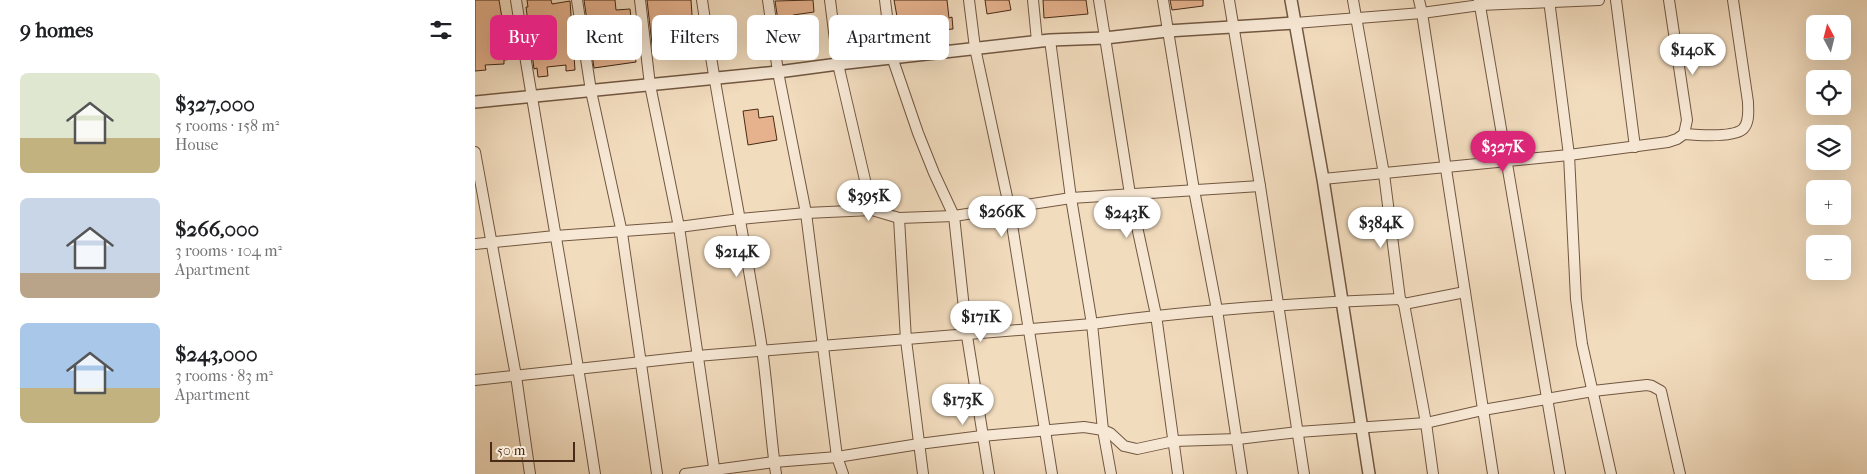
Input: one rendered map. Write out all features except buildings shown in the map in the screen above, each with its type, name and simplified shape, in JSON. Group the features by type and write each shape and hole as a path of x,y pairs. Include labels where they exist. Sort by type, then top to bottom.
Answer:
{"street":[{"path":"516,0 595,474"},
{"path":"577,0 591,91 621,233 657,474"},
{"path":"640,0 650,85 679,227 715,472"},
{"path":"701,0 713,79 740,219 762,351 775,474"},
{"path":"768,0 779,72 806,213 837,457 843,474"},
{"path":"830,0 837,64 872,210"},
{"path":"885,0 887,15"},
{"path":"969,0 975,48 1009,206 1052,474"},
{"path":"1033,0 1037,42"},
{"path":"1099,0 1130,194 1156,315 1179,474"},
{"path":"1163,0 1194,190 1217,310 1242,474"},
{"path":"1229,0 1235,26 1304,474"},
{"path":"1291,0 1323,179 1369,474"},
{"path":"1353,0 1384,174 1402,302 1426,423 1433,474"},
{"path":"1419,0 1493,474"},
{"path":"949,51 1050,40 1105,38 1167,31 1356,19 1422,13 1480,3 1599,0"},
{"path":"1616,0 1635,147"},
{"path":"1323,179 1445,168 1635,147 1677,139 1683,134 1687,120 1669,0"},
{"path":"1683,134 1705,136 1734,133 1743,129 1748,118 1748,102 1733,0"},
{"path":"1549,1 1569,154 1575,299 1582,344 1611,474"},
{"path":"1480,3 1560,474"},
{"path":"1050,40 1071,198 1092,324 1103,430 1111,474"},
{"path":"475,102 779,72 868,60"},
{"path":"892,60 934,174 955,216 967,336 989,474"},
{"path":"475,152 493,242 516,376 530,474"},
{"path":"475,244 555,236 621,233 806,213 872,210 899,218 955,216 1009,206 1071,198 1260,186"},
{"path":"899,218 906,340 923,474"},
{"path":"475,380 697,356 822,345 967,336 1092,324 1156,315 1341,301 1402,302 1465,292"},
{"path":"685,474 715,472 774,462 837,457 982,436 1084,427 1103,430 1110,433 1124,446 1137,449 1174,441 1238,439 1299,432 1426,423 1483,410 1593,391 1647,385 1661,392 1680,474"}]}
